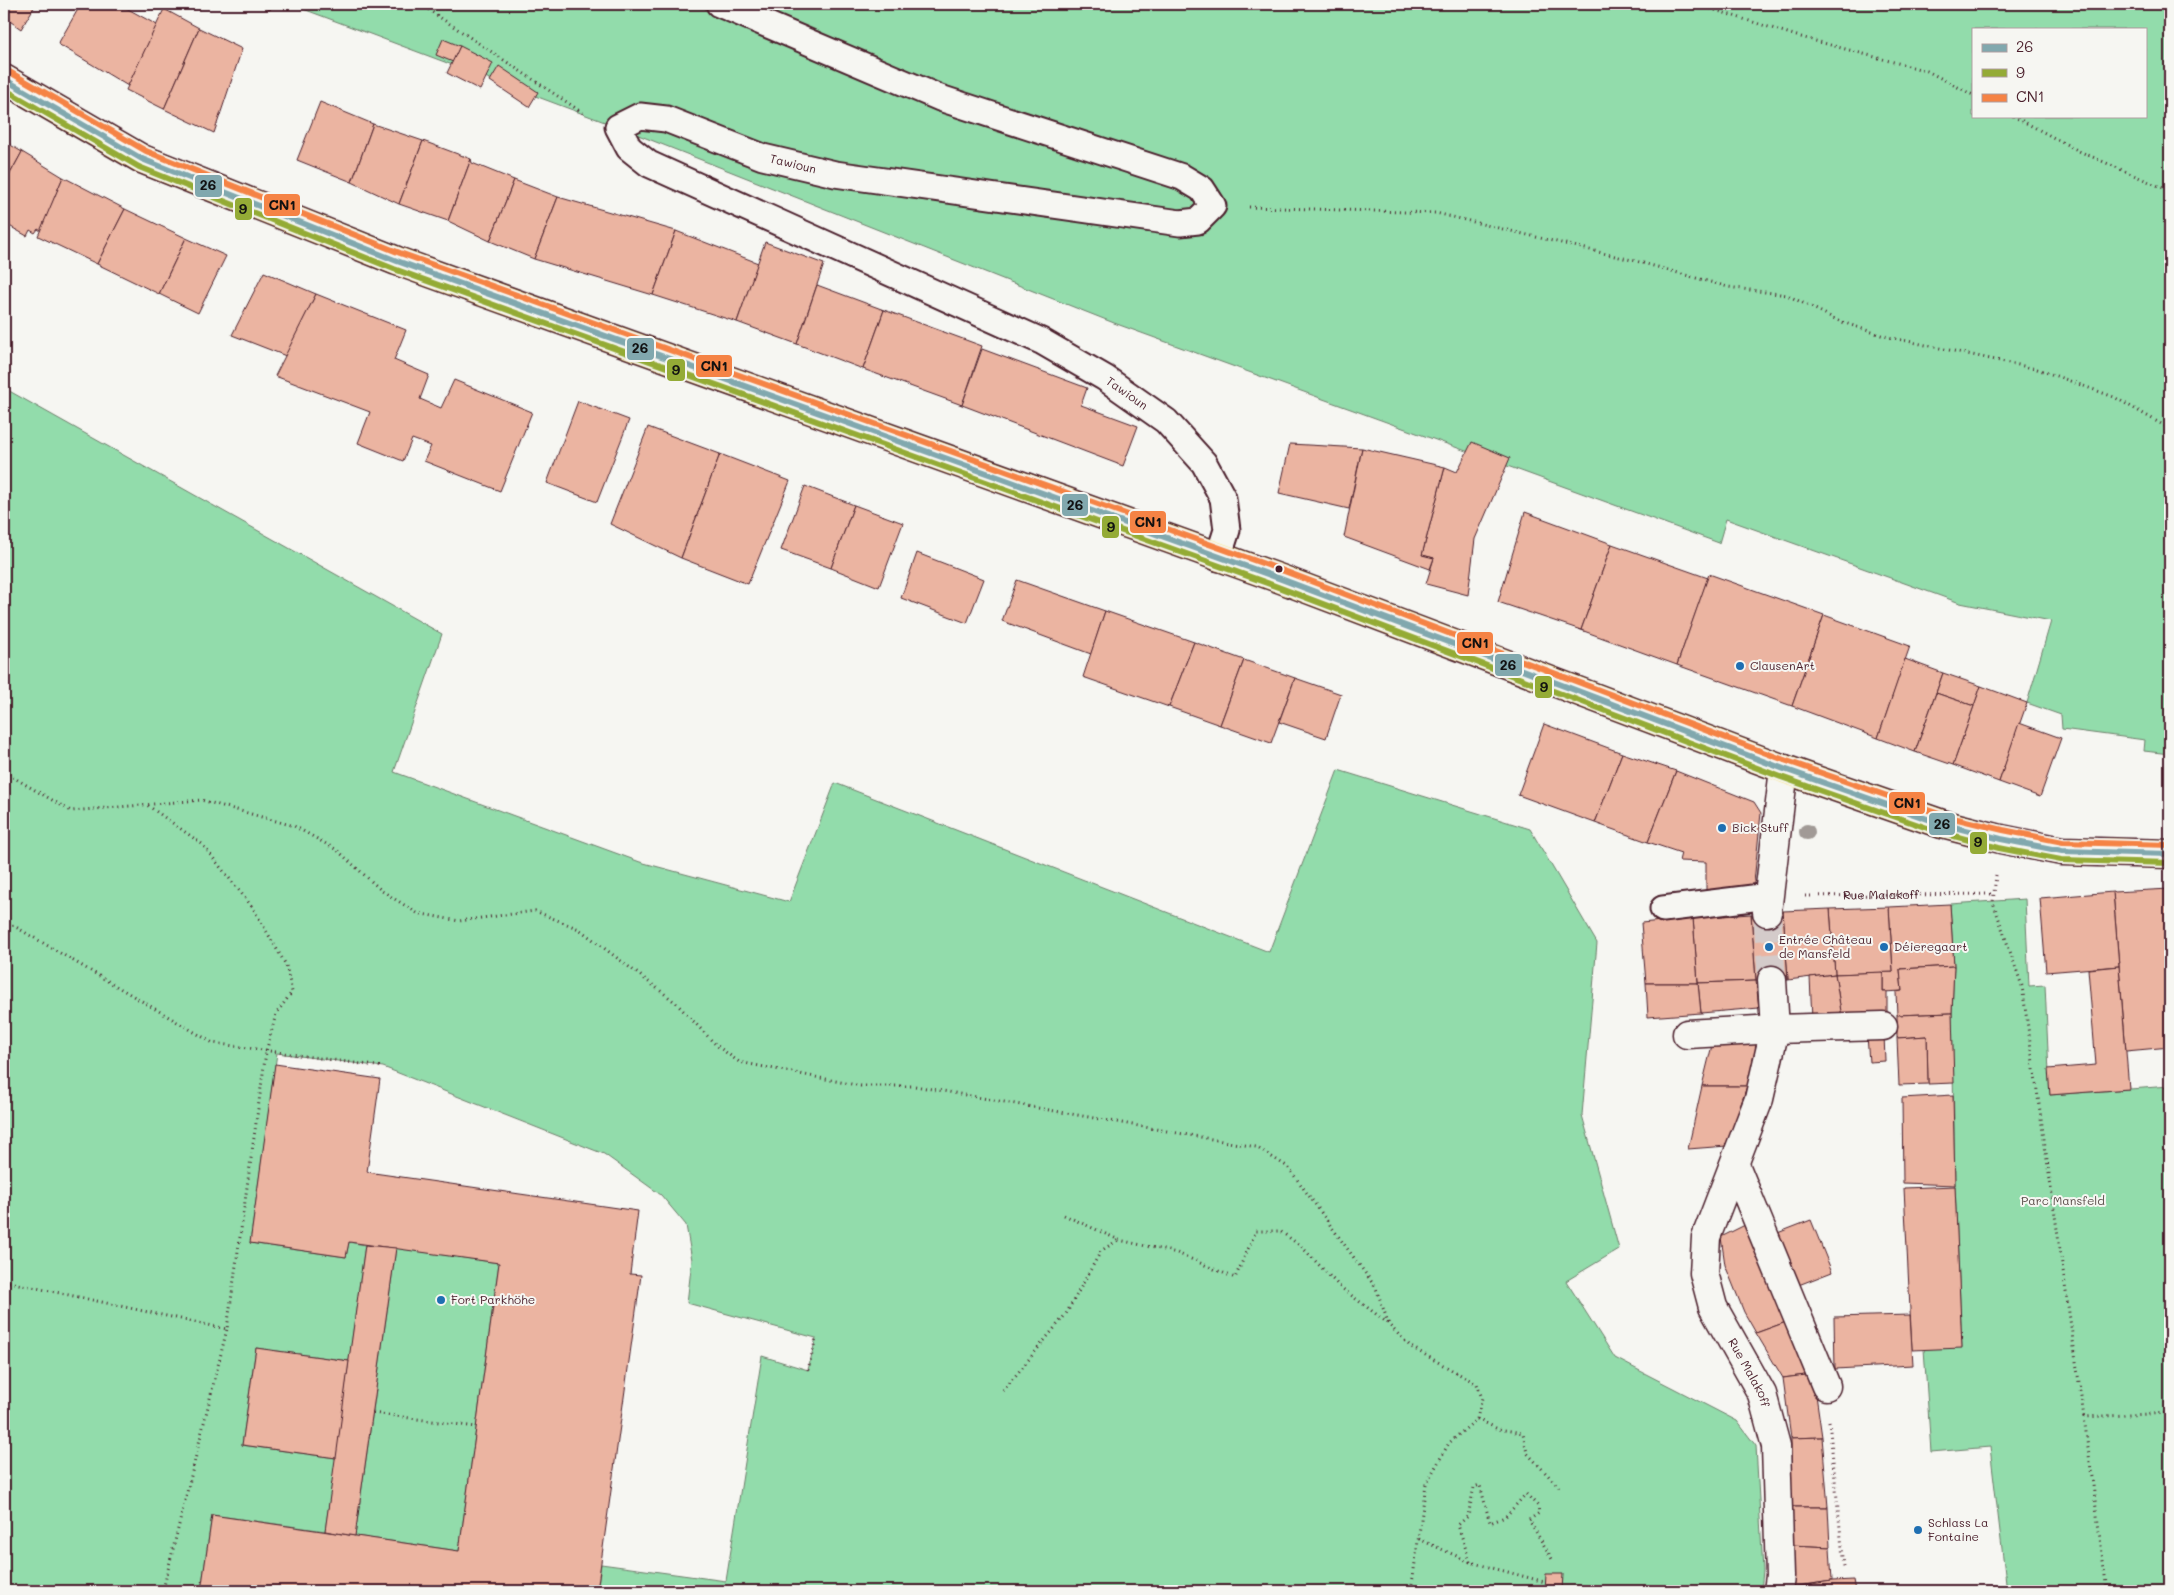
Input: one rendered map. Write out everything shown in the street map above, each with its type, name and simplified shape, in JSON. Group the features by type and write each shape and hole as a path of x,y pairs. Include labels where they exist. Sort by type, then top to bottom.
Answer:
{"main road":[{"path":"4,79 142,159 397,261 1218,558 1281,579 1784,769 1942,824 2001,839 2062,851 2170,854"}],"street":[{"path":"1768,904 1784,769"},
{"name":"Rue Malakoff","path":"1772,980 1775,1028 1759,1099 1706,1237 1704,1273 1713,1307 1762,1394 1776,1446 1780,1576 1778,1591"},
{"path":"1687,1034 1775,1028 1883,1026"},
{"path":"1735,1165 1826,1386"}],"lane":[{"path":"719,4 940,98 1182,178 1202,189 1213,206"},
{"name":"Tawioun","path":"1213,206 1198,221 1180,223 835,174 764,157 666,119 640,116 618,127 628,148 649,164 1041,341 1105,378 1166,421 1204,463 1223,498 1227,530 1218,558"},
{"path":"1663,909 1768,904"}],"path":[{"path":"420,4 585,115 618,127"},
{"path":"1696,4 1797,36 1927,71 1972,94"},
{"path":"2017,118 2079,151 2170,191"},
{"path":"1213,206 1436,213 1636,261 1728,287 1787,295 1839,321 1884,336 2037,368 2114,397 2170,429"},
{"path":"4,772 71,811 201,800 294,826 337,850 382,891 417,912 459,921 536,911 580,929 675,1002 716,1045 739,1062 862,1086 915,1086 1256,1147 1288,1167 1376,1288 1389,1325"},
{"path":"146,805 202,844 253,908 286,966 292,992 276,1014 266,1052 227,1329 162,1591"},
{"name":"Rue Malakoff","path":"1768,904 1994,894"},
{"path":"1993,902 2022,986 2107,1591"},
{"path":"4,920 213,1043 266,1052 383,1067"},
{"path":"1064,1214 1119,1240 1177,1253 1235,1278 1256,1231 1280,1231 1302,1248 1339,1286 1389,1325 1411,1348 1477,1384 1482,1398 1477,1419 1449,1443 1426,1484 1411,1591"},
{"path":"1003,1391 1066,1314 1101,1251 1119,1240"},
{"path":"4,1281 227,1329"},
{"path":"808,1370 816,1338"},
{"path":"1826,1386 1844,1567"},
{"path":"373,1413 476,1427"},
{"path":"2084,1417 2170,1413"},
{"path":"1477,1419 1498,1429 1523,1432 1527,1453 1558,1487"},
{"path":"1470,1562 1458,1525 1468,1516 1474,1487 1480,1485 1490,1524 1506,1517 1526,1494 1538,1506 1539,1513 1529,1520 1552,1559"},
{"path":"1418,1539 1470,1562 1545,1582"}],"green space":[{"path":"290,4 2170,4 2170,754 2144,751 2145,740 2062,729 2061,715 2027,703 2051,621 1960,603 1726,519 1719,543 1114,323 618,127"},
{"path":"4,388 442,634 394,772 640,862 789,902 835,783 1269,952 1338,770 1530,829 1597,943 1582,1115 1619,1249 1566,1281 1615,1358 1737,1421 1756,1446 1763,1571 1761,1591 597,1591 601,1564 726,1581 762,1356 808,1370 816,1338 687,1303 692,1260 686,1225 661,1195 604,1154 383,1067 277,1053 250,1243 346,1257 349,1242 365,1245 349,1361 256,1348 242,1445 336,1458 325,1531 212,1515 201,1591 4,1591"},
{"name":"Parc Mansfeld","path":"2025,899 2029,986 2045,985 2050,1095 2170,1086 2170,1591 2007,1591 1990,1447 1931,1452 1924,1349 1962,1347 1955,1186 1952,1013 1954,966 1950,904"},
{"path":"396,1248 499,1263 459,1551 355,1536"}],"building":[{"path":"4,4 36,4 21,29 4,17"},
{"path":"81,4 119,4 157,25 128,86 58,44"},
{"path":"258,4 273,4 270,10"},
{"path":"164,9 199,28 164,109 126,90"},
{"path":"199,28 242,49 214,133 164,109"},
{"path":"443,39 460,46 453,62 436,55"},
{"path":"460,46 493,63 480,90 447,73"},
{"path":"499,66 538,92 529,107 490,81"},
{"path":"320,102 373,124 352,182 297,160"},
{"path":"373,124 423,141 399,204 352,182"},
{"path":"4,141 22,152 4,185"},
{"path":"423,141 471,159 448,221 399,204"},
{"path":"22,152 63,177 41,231 38,229 35,233 30,230 27,236 4,223 4,185"},
{"path":"471,159 472,163 514,180 490,241 448,221"},
{"path":"63,177 125,209 97,264 38,236"},
{"path":"514,180 558,197 534,259 490,241"},
{"path":"558,197 676,231 653,295 534,259"},
{"path":"125,209 186,238 159,294 97,264"},
{"path":"676,231 758,263 737,322 653,295"},
{"path":"186,238 226,256 198,313 159,294"},
{"path":"765,242 824,264 797,344 737,322"},
{"path":"264,272 316,294 286,356 232,335"},
{"path":"817,285 884,310 863,369 797,344"},
{"path":"316,294 406,330 394,360 429,375 420,399 441,408 454,380 532,412 500,491 424,461 431,446 412,439 403,461 358,443 370,412 275,376"},
{"path":"884,310 982,346 962,405 863,369"},
{"path":"982,349 1087,388 1081,405 1138,426 1123,466 962,405"},
{"path":"578,401 629,420 597,502 547,483"},
{"path":"648,427 720,454 681,558 610,524"},
{"path":"1472,442 1510,458 1475,539 1468,595 1426,584 1434,558 1422,555 1445,467 1457,472"},
{"path":"1290,444 1362,448 1349,509 1279,493"},
{"path":"1362,448 1445,467 1422,555 1434,558 1430,569 1344,537"},
{"path":"720,454 790,481 748,584 681,558"},
{"path":"805,486 854,505 831,568 781,550"},
{"path":"854,505 903,523 879,587 831,568"},
{"path":"1525,512 1612,544 1581,630 1498,602"},
{"path":"1612,544 1708,578 1677,665 1581,630"},
{"path":"917,553 984,579 967,623 901,598"},
{"path":"1709,574 1824,615 1792,706 1677,665"},
{"path":"1017,580 1105,611 1091,654 1002,621"},
{"path":"1105,611 1194,642 1169,707 1083,677"},
{"path":"1824,615 1910,646 1878,738 1792,706"},
{"path":"1194,642 1244,660 1220,725 1169,707"},
{"path":"1905,659 1943,673 1915,752 1878,738"},
{"path":"1244,660 1295,678 1271,743 1220,725"},
{"path":"1943,673 1981,686 1974,706 1936,693"},
{"path":"1295,678 1341,694 1326,738 1279,722"},
{"path":"1981,686 2027,703 1999,782 1953,765"},
{"path":"1936,693 1974,706 1953,765 1915,752"},
{"path":"2019,723 2061,738 2040,797 1999,782"},
{"path":"1544,724 1622,753 1595,823 1518,795"},
{"path":"1622,753 1676,771 1648,842 1595,823"},
{"path":"1676,771 1754,802 1761,813 1753,892 1706,894 1706,862 1679,861 1681,853 1648,842"},
{"path":"2170,889 2170,1047 2126,1051 2113,892"},
{"path":"2113,892 2119,966 2046,972 2040,898"},
{"path":"1950,904 1954,966 1900,969 1902,991 1883,992 1883,972 1893,972 1889,907"},
{"path":"1889,907 1893,972 1835,974 1830,909"},
{"path":"1830,909 1835,974 1788,980 1783,911"},
{"name":"Entrée Château de Mansfeld","path":"1783,911 1788,980 1756,981 1751,914"},
{"path":"1751,914 1756,981 1698,983 1693,918"},
{"path":"1693,918 1698,983 1646,983 1641,923"},
{"path":"1954,966 1952,1013 1897,1015 1896,992 1902,991 1900,969"},
{"path":"2119,966 2129,1089 2050,1095 2048,1069 2096,1065 2088,969"},
{"path":"1883,972 1883,992 1887,992 1887,1019 1842,1018 1835,974"},
{"path":"1835,974 1842,1018 1812,1019 1810,977"},
{"path":"1756,981 1759,1008 1701,1013 1698,983"},
{"path":"1646,983 1698,983 1701,1013 1648,1017"},
{"path":"1952,1013 1954,1083 1928,1084 1927,1036 1897,1038 1897,1015"},
{"path":"1884,1034 1885,1061 1869,1062 1867,1036"},
{"path":"1927,1036 1928,1084 1899,1085 1897,1038"},
{"path":"1763,1038 1747,1086 1702,1086 1713,1041"},
{"path":"275,1064 380,1079 367,1172 638,1211 630,1274 641,1275 597,1591 201,1591 212,1515 459,1551 499,1263 349,1242 346,1257 250,1243"},
{"path":"1702,1086 1747,1086 1727,1146 1688,1149"},
{"path":"1953,1095 1955,1185 1903,1183 1902,1098"},
{"path":"1955,1186 1962,1348 1912,1350 1904,1188"},
{"path":"1811,1220 1832,1272 1796,1286 1775,1234"},
{"path":"1745,1225 1789,1321 1756,1333 1744,1312 1725,1265 1721,1237"},
{"path":"365,1245 396,1248 355,1536 325,1531"},
{"path":"1910,1315 1913,1365 1835,1369 1834,1317"},
{"path":"1789,1321 1813,1374 1783,1378 1756,1333"},
{"path":"256,1348 349,1361 336,1458 242,1445"},
{"path":"1813,1374 1822,1437 1791,1438 1783,1378"},
{"path":"1822,1437 1828,1507 1791,1507 1791,1438"},
{"path":"1791,1507 1828,1507 1830,1547 1791,1545"},
{"path":"1791,1545 1830,1547 1832,1581 1791,1587"},
{"path":"1546,1574 1563,1574 1562,1591 1545,1591"},
{"path":"1854,1580 1856,1591 1789,1591 1791,1587"}],"tunnel":[{"path":"1767,912 1772,980"}],"transit line":[{"name":"CN1","path":"8,71 146,151 400,253 1284,571 1787,761 1945,816 2003,830 2063,842 2170,845"},
{"name":"26","path":"4,79 142,159 397,261 1281,579 1784,769 1942,824 2001,839 2062,851 2170,854"},
{"name":"9","path":"4,89 139,167 394,269 1278,587 1781,777 1939,832 1999,848 2061,860 2170,863"}],"place":[{"name":"ClausenArt","path":"1740,666"},
{"name":"Bick Stuff","path":"1722,828"},
{"name":"Entrée Château de Mansfeld","path":"1769,947"},
{"name":"Déieregaart","path":"1884,947"},
{"name":"Fort Parkhöhe","path":"441,1300"},
{"name":"Schlass La Fontaine","path":"1918,1530"}]}
